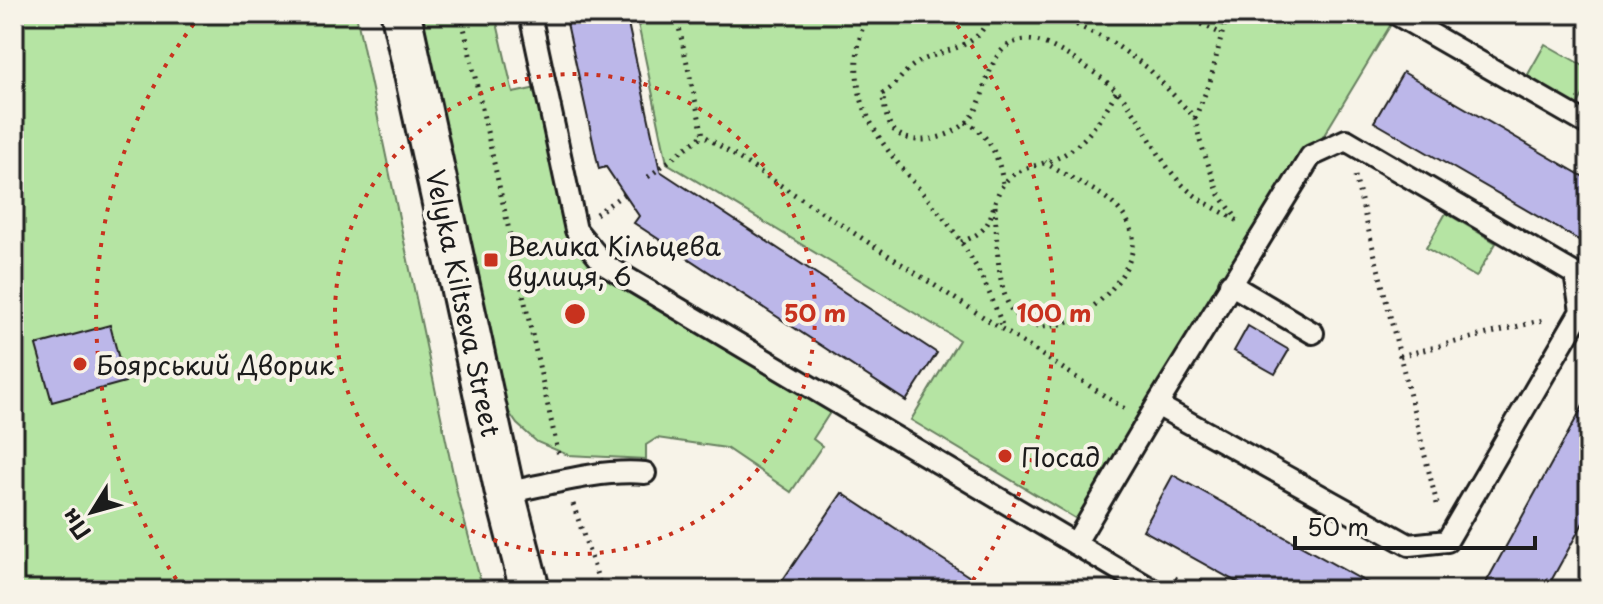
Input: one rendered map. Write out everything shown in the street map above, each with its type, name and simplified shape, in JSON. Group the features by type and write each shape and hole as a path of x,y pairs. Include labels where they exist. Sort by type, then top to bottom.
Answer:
{"street":[{"name":"Velyka Kiltseva Street","path":"401,14 505,493 530,590"}],"lane":[{"path":"530,14 576,230 605,265 1153,590"},
{"path":"1396,14 1589,125"},
{"path":"1075,544 1146,423 1230,284 1311,156 1346,140 1575,274 1581,311 1447,541 1409,545 1157,405"},
{"path":"1230,284 1313,333"},
{"path":"505,493 591,476 645,473"}],"path":[{"path":"461,14 561,462"},
{"path":"676,14 703,135 1146,423"},
{"path":"867,14 860,34 858,71 867,118 898,166 961,242 990,294 1004,329"},
{"path":"989,14 974,40 919,62 882,94 886,117 902,136 919,141 943,136 966,122 981,102 990,67 996,58 1017,42 1028,40 1052,47 1116,92 1134,112 1158,153 1192,194 1240,222"},
{"path":"1055,14 1113,43 1148,68 1195,118 1218,192 1240,222 1258,239"},
{"path":"1179,14 1222,34"},
{"path":"1195,118 1210,82 1227,14"},
{"path":"961,242 982,232 988,225 1003,186 1018,171 1071,150 1086,138 1116,92"},
{"path":"966,122 979,131 992,149 1003,186"},
{"path":"648,177 703,135"},
{"path":"1346,140 1447,541"},
{"path":"995,206 1005,295 1016,315 1037,326 1060,325 1102,299 1124,269 1133,250 1131,228 1104,196 1045,162"},
{"path":"595,215 624,194"},
{"path":"592,199 595,215 603,224"},
{"path":"1400,356 1581,311"},
{"path":"569,491 602,590"},
{"path":"1168,574 1195,590"}],"green space":[{"path":"14,14 356,14 458,497 483,590 14,590"},
{"path":"401,14 495,14 513,93 546,86 576,230 605,265 836,403 813,439 822,446 791,492 726,448 657,438 646,445 646,459 568,455 537,442 517,424 478,367"},
{"path":"636,14 1396,16 1088,526 911,420 959,340 667,163"},
{"path":"1545,44 1589,69 1589,85 1576,107 1526,78"},
{"path":"1446,213 1496,243 1476,277 1426,248"}],"building":[{"path":"565,14 626,14 660,171 937,353 906,401 634,223 639,216 606,167 599,169"},
{"path":"1403,72 1589,180 1589,246 1374,122"},
{"name":"Боярський Дворик","path":"110,325 125,382 52,402 36,345"},
{"path":"1248,326 1289,350 1275,374 1234,351"},
{"path":"1589,395 1589,512 1546,590 1482,590"},
{"path":"1173,475 1380,590 1251,590 1143,530"},
{"path":"842,493 939,557 990,590 776,590"}],"place":[{"name":"Велика Кільцева вулиця, 6","path":"491,260"},
{"name":"Боярський Дворик","path":"80,364"},
{"name":"Посад","path":"1005,456"}]}
